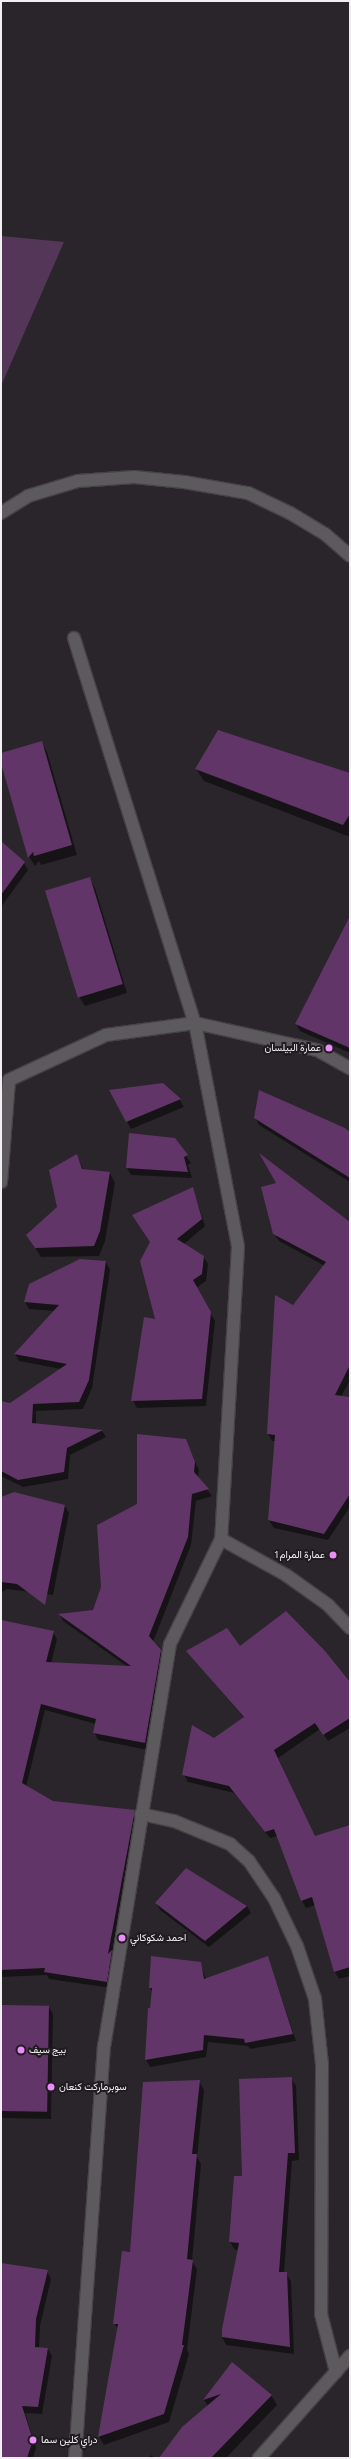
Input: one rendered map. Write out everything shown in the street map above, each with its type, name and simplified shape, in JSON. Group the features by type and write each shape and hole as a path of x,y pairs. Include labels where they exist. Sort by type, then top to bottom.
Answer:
{"street":[{"path":"1,513 28,496 78,481 134,478 184,482 248,493 290,513 325,534 350,556"},
{"path":"74,638 195,1023 238,1247 221,1539 170,1644 104,2045 75,2458"},
{"path":"1,1182 5,1083 106,1035 195,1023 317,1050 350,1068"},
{"path":"221,1539 292,1579 328,1605 350,1628"},
{"path":"141,1814 174,1821 230,1844 249,1861 274,1898 297,1946 315,1999 322,2064 321,2314 336,2372"},
{"path":"259,2458 350,2356"}],"shaded area":[{"path":"1,236 64,242 1,386"}],"building":[{"path":"218,730 350,773 350,814 343,825 195,769"},
{"path":"42,741 72,845 34,856 33,852 28,858 1,763 1,753"},
{"path":"1,841 25,862 1,895"},
{"path":"90,877 123,984 78,998 45,891"},
{"path":"350,916 350,1048 295,1024"},
{"path":"163,1083 181,1099 126,1122 109,1090"},
{"path":"259,1090 345,1128 350,1132 350,1178 254,1118"},
{"path":"129,1133 175,1138 188,1155 184,1157 188,1172 126,1168"},
{"path":"259,1153 350,1222 350,1365 335,1395 350,1397 350,1494 324,1534 268,1520 275,1435 267,1434 275,1295 293,1305 326,1262 273,1234 261,1187 276,1183"},
{"path":"77,1154 82,1169 110,1172 100,1231 94,1246 35,1248 26,1235 57,1207 49,1170"},
{"path":"193,1187 202,1219 177,1239 204,1256 202,1274 193,1280 211,1312 202,1399 131,1401 144,1317 155,1319 140,1261 150,1242 132,1215"},
{"path":"80,1259 106,1261 89,1380 79,1402 33,1404 32,1423 103,1430 67,1448 64,1472 18,1480 1,1471 1,1401 10,1403 67,1364 14,1354 59,1305 24,1302 29,1284"},
{"path":"137,1434 186,1439 195,1462 194,1472 209,1489 192,1494 188,1537 149,1636 161,1650 145,1743 93,1733 96,1719 41,1704 22,1783 53,1801 135,1810 108,1954 112,1950 107,1982 44,1972 45,1968 1,1970 1,1620 54,1631 46,1662 131,1666 58,1614 93,1610 101,1587 97,1525 137,1504"},
{"path":"14,1492 65,1505 45,1605 17,1584 1,1582 1,1497"},
{"path":"286,1611 325,1651 350,1682 350,1718 323,1735 315,1723 274,1750 315,1836 350,1825 350,1967 334,1972 312,1897 301,1901 274,1829 265,1832 229,1786 182,1775 192,1725 214,1738 244,1717 186,1651 227,1628 240,1646"},
{"path":"186,1868 247,1906 205,1941 155,1903"},
{"path":"151,1956 201,1962 204,1979 268,1956 293,2034 245,2043 244,2039 204,2035 203,2050 145,2060 148,2008 150,2008 152,1988 149,1988"},
{"path":"1,2005 49,2006 47,2112 1,2111"},
{"path":"292,2077 295,2153 288,2153 279,2272 287,2272 290,2347 222,2337 222,2329 239,2243 229,2242 234,2176 242,2176 239,2079"},
{"path":"200,2080 192,2154 197,2154 187,2259 193,2260 182,2345 184,2345 164,2414 98,2437 118,2324 113,2324 122,2251 130,2252 143,2082"},
{"path":"1,2263 48,2270 36,2319 35,2347 48,2348 38,2407 22,2406 33,2440 27,2458 1,2458"},
{"path":"232,2362 272,2395 211,2458 159,2458 182,2427 221,2394 203,2400"}],"place":[{"name":"عمارة البيلسان","path":"329,1048"},
{"name":"عمارة المرام1","path":"333,1555"},
{"name":"احمد شكوكاني","path":"122,1938"},
{"name":"بيج سيف","path":"21,2050"},
{"name":"سوبرماركت كنعان","path":"51,2087"},
{"name":"دراي كلين سما","path":"33,2440"}]}
